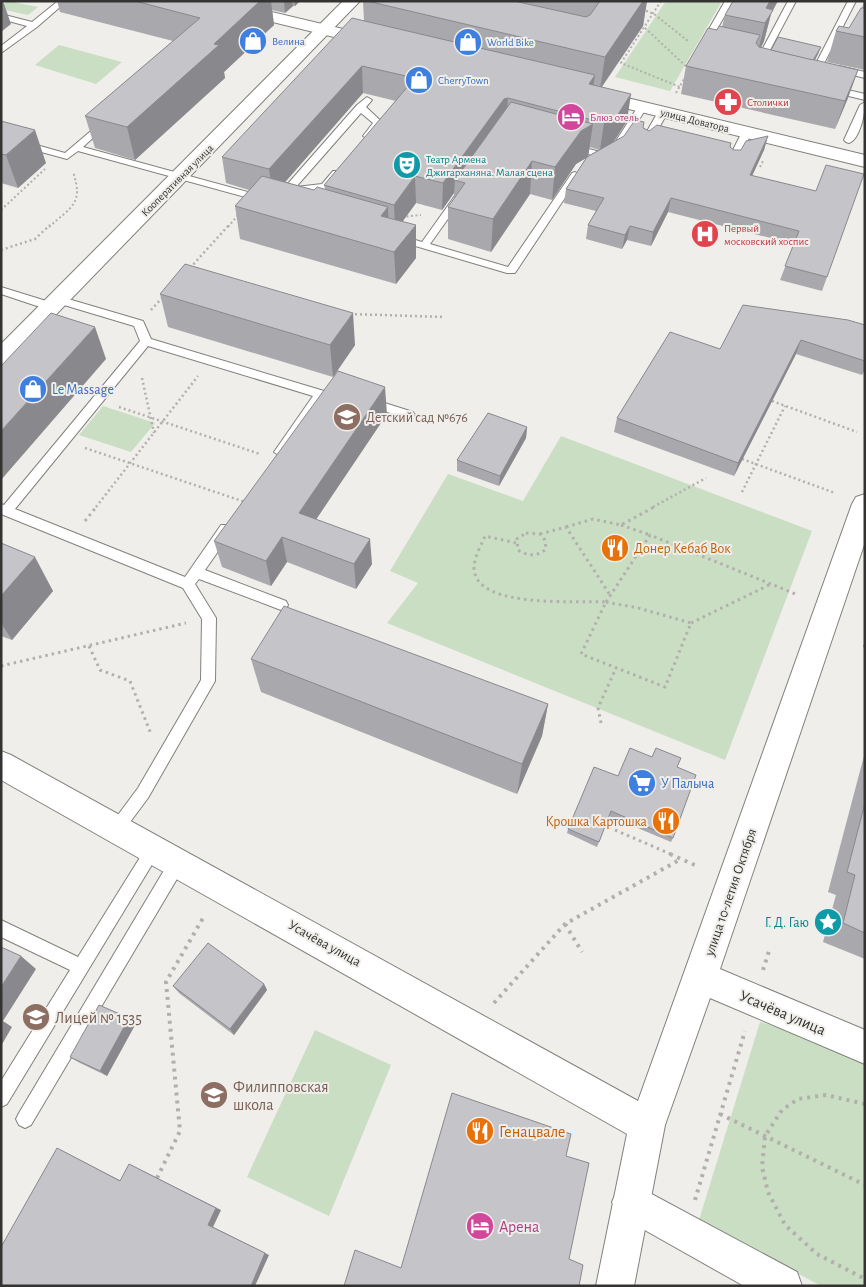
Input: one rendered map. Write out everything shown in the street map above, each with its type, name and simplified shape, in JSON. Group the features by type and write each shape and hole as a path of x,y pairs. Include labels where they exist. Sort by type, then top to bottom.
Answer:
{"street":[{"path":"204,1 392,46"},
{"name":"Кооперативная улица","path":"1,358 352,1"},
{"name":"улица Доватора","path":"575,91 642,107 668,105 747,132 865,161"},
{"name":"улица 10-летия Октября","path":"615,1286 647,1125 865,504"},
{"name":"Усачёва улица","path":"1,764 647,1125"},
{"name":"Усачёва улица","path":"700,977 865,1047"},
{"path":"631,1202 782,1286"}],"lane":[{"path":"1,50 63,1"},
{"path":"712,49 703,47 730,1"},
{"path":"761,73 755,71 761,60 778,39 792,1"},
{"path":"816,86 823,49 841,32 852,1"},
{"path":"1,16 34,24"},
{"path":"751,58 761,60"},
{"path":"820,65 865,75"},
{"path":"800,82 865,97"},
{"path":"76,148 180,178 281,203 286,191 367,100"},
{"path":"647,140 668,105"},
{"path":"849,140 865,105"},
{"path":"360,107 378,123 363,141"},
{"path":"387,235 511,271 584,165 618,146 642,107"},
{"path":"1,138 67,156 112,117"},
{"path":"733,160 747,132"},
{"path":"557,144 601,156"},
{"path":"286,191 324,187 344,164"},
{"path":"424,246 467,184"},
{"path":"1,290 139,324 146,341"},
{"path":"146,341 64,441 3,510 72,537 192,578 281,605"},
{"path":"146,341 320,394 334,390"},
{"path":"275,458 320,394"},
{"path":"354,397 409,415"},
{"path":"192,578 245,502"},
{"path":"117,828 143,793 208,681 209,618 192,578"},
{"path":"1,1098 81,967 166,855"},
{"path":"25,1118 166,855"},
{"path":"1,928 81,967"}],"path":[{"path":"661,1 621,63 680,86"},
{"path":"638,8 654,14 692,44 703,47 668,105"},
{"path":"645,28 690,69"},
{"path":"1,210 60,155 73,172 79,190 74,204 35,238 1,250"},
{"path":"760,167 766,156"},
{"path":"185,274 255,197"},
{"path":"397,217 446,213"},
{"path":"139,324 165,295"},
{"path":"342,314 444,317"},
{"path":"136,353 154,432"},
{"path":"72,537 210,361"},
{"path":"97,400 275,458"},
{"path":"772,401 857,432"},
{"path":"742,492 785,406"},
{"path":"64,441 245,502"},
{"path":"742,459 835,493"},
{"path":"621,525 706,478"},
{"path":"540,534 546,540 546,548 536,556 522,553 518,550 516,543 520,535 524,533 540,534 593,519 621,525 798,594"},
{"path":"566,527 610,595"},
{"path":"516,543 485,536 473,566 476,577 487,590 501,596 535,600 606,602 691,623 772,583"},
{"path":"650,536 610,595 581,654 665,687 691,623"},
{"path":"1,666 209,618"},
{"path":"89,646 100,670 130,681 162,762"},
{"path":"601,723 598,708 616,668"},
{"path":"615,830 698,866"},
{"path":"490,1007 565,924 681,859"},
{"path":"157,1178 180,1131 166,982 203,918"},
{"path":"565,924 582,952"},
{"path":"686,1232 769,951"},
{"path":"865,1104 826,1095 798,1099 782,1110 765,1136 762,1167 768,1192 785,1225 817,1254 865,1279"},
{"path":"720,1114 865,1185"}],"green space":[{"path":"8,1 38,7 28,15 1,9 1,6"},
{"path":"666,1 722,1 670,91 615,77"},
{"path":"59,45 122,62 96,84 35,65"},
{"path":"103,406 155,423 131,452 79,435"},
{"path":"561,436 812,531 725,760 387,623 418,583 390,571 448,474 523,501"},
{"path":"760,1022 793,1031 865,1063 865,1286 821,1286 699,1220"},
{"path":"315,1030 391,1065 329,1216 247,1177"}],"building":[{"path":"135,1 260,1 214,44 219,45 127,127 85,116 200,18"},
{"path":"367,1 514,1 586,17 590,15 600,1 643,1 605,57"},
{"path":"733,1 770,1 766,8 773,10 765,23 725,15"},
{"path":"861,8 865,8 865,37 836,31 839,26 849,28"},
{"path":"352,18 595,75 589,84 631,94 617,116 604,123 508,98 504,99 443,183 415,176 394,205 324,185 415,78 362,66 269,169 222,157"},
{"path":"719,26 760,35 756,43 759,47 858,70 845,101 686,66 708,28 717,30"},
{"path":"778,37 821,47 813,60 771,50"},
{"path":"511,102 593,124 581,131 555,167 532,161 493,219 448,207 465,183 455,180"},
{"path":"635,120 644,122 643,128 649,131 657,125 731,143 730,147 734,150 741,150 746,141 768,136 750,175 816,191 826,165 864,174 827,277 785,266 799,231 671,198 653,232 630,226 625,235 588,225 604,198 566,189 587,157 624,136"},
{"path":"1,121 35,130 6,155 1,154"},
{"path":"262,176 314,190 317,187 388,207 381,216 416,225 394,252 235,206"},
{"path":"185,264 353,313 330,345 160,294"},
{"path":"743,305 848,320 865,325 865,361 801,340 738,463 617,418 670,332 720,349"},
{"path":"51,313 95,327 1,431 1,366"},
{"path":"338,371 385,387 299,513 370,539 354,564 282,537 266,561 214,541"},
{"path":"488,413 527,427 500,476 457,460"},
{"path":"1,543 35,557 1,596"},
{"path":"284,606 548,704 522,764 251,659"},
{"path":"630,748 652,757 656,748 681,758 677,767 696,775 673,838 611,811 599,842 568,829 594,767 618,776"},
{"path":"865,803 865,933 843,923 855,875 847,872"},
{"path":"208,943 264,984 230,1029 173,986"},
{"path":"1,947 21,956 1,987"},
{"path":"99,1005 129,1018 100,1071 70,1057"},
{"name":"Арена","path":"452,1093 571,1134 566,1156 589,1163 569,1259 583,1265 579,1286 344,1286 355,1250 401,1268"},
{"path":"57,1148 120,1181 129,1164 216,1208 208,1225 265,1253 251,1286 1,1286 1,1247"}],"place":[{"name":"Велина","path":"253,41"},
{"name":"World Bike","path":"468,42"},
{"name":"CherryTown","path":"419,80"},
{"name":"Столички","path":"728,102"},
{"name":"Блюз отель","path":"571,117"},
{"name":"Театр Армена Джигарханяна. Малая сцена","path":"407,165"},
{"name":"Первый московский хоспис","path":"705,234"},
{"name":"Le Massage","path":"33,389"},
{"name":"Детский сад №676","path":"347,417"},
{"name":"Донер Кебаб Вок","path":"615,548"},
{"name":"У Палыча","path":"642,783"},
{"name":"Крошка Картошка","path":"666,821"},
{"name":"Г. Д. Гаю","path":"828,922"},
{"name":"Лицей № 1535","path":"36,1017"},
{"name":"Филипповская школа","path":"214,1095"},
{"name":"Генацвале","path":"480,1131"},
{"name":"Арена","path":"480,1226"}]}
